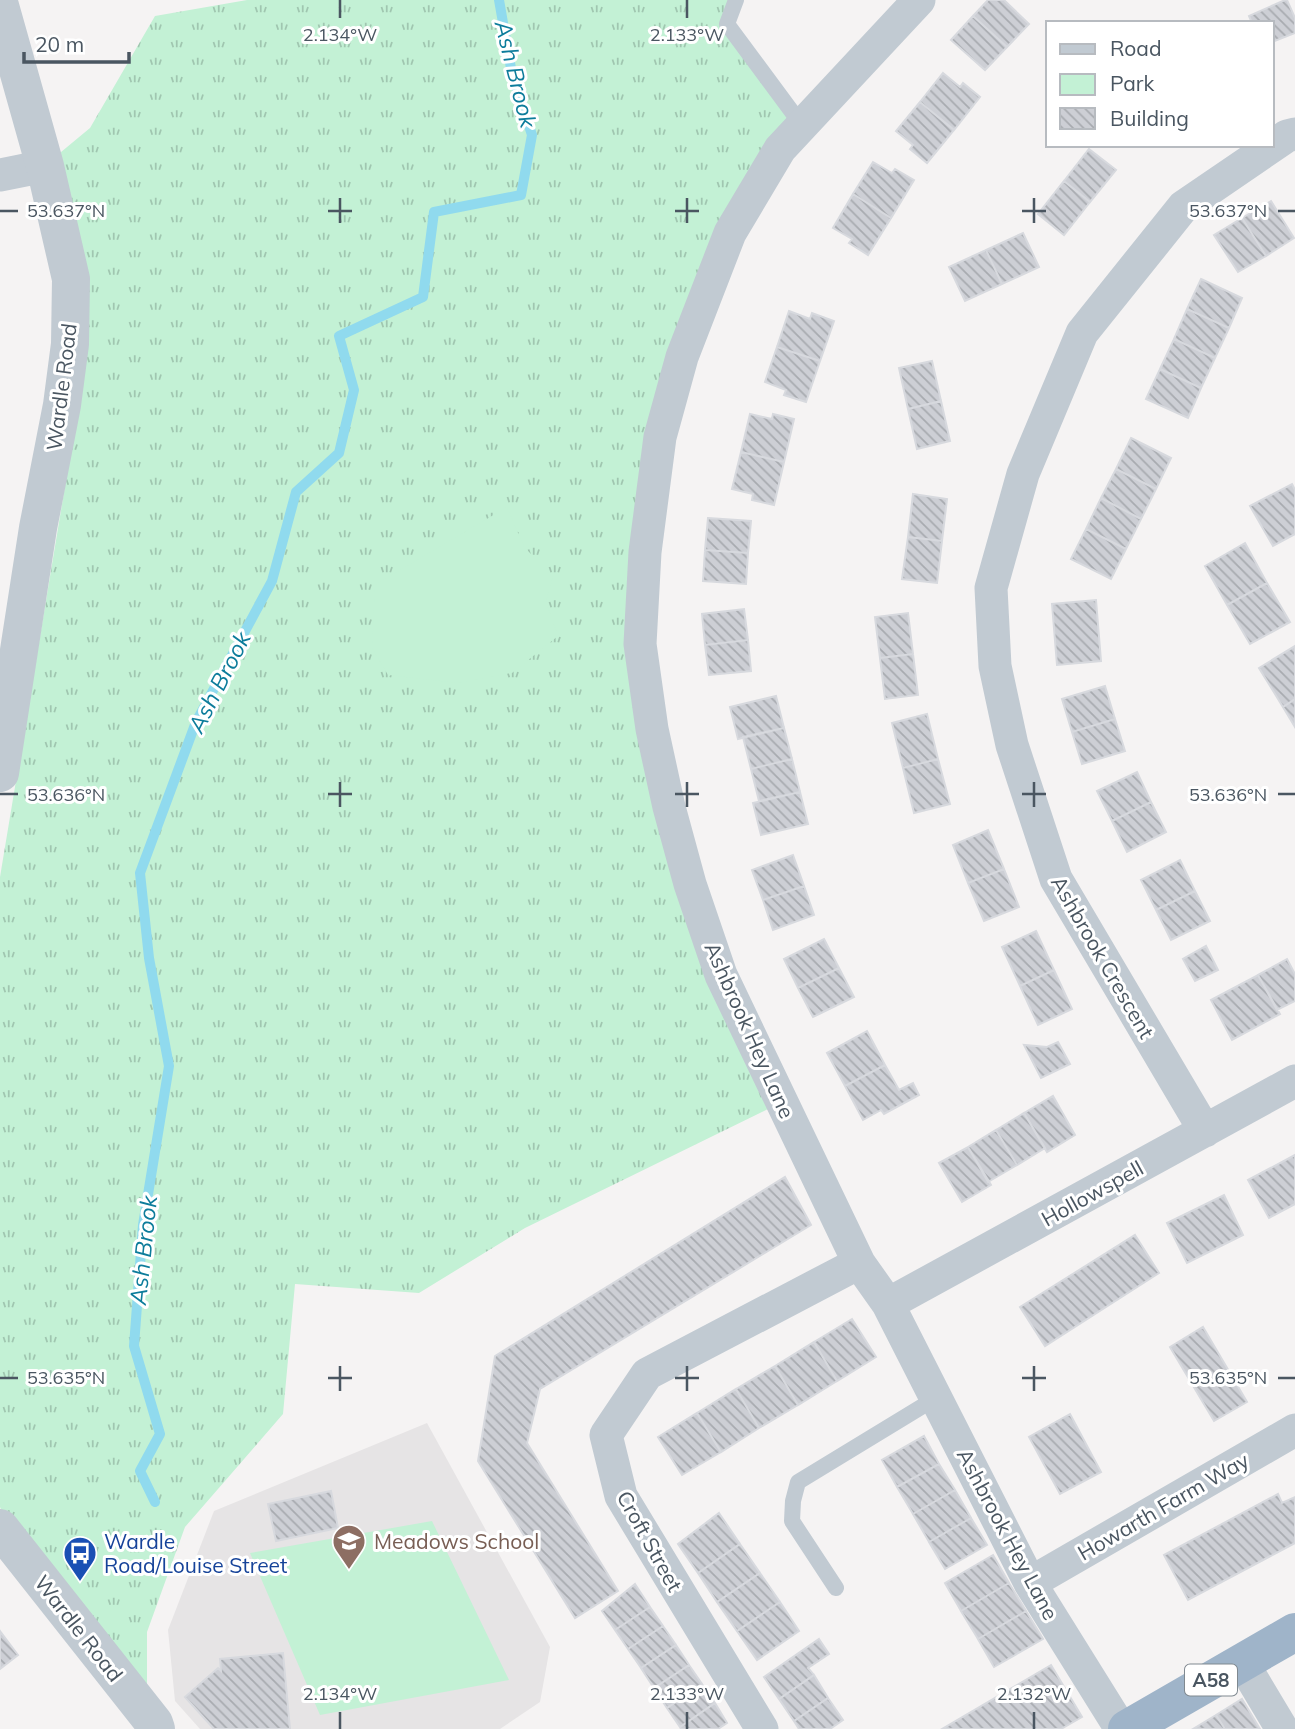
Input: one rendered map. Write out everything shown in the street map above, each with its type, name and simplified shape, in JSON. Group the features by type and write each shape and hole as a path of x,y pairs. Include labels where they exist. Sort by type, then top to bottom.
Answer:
{"highway":[{"name":"A58","path":"1127,1729 1295,1632"}],"street":[{"name":"Ashbrook Hey Lane","path":"919,0 780,149 730,233 682,357 660,437 645,552 640,644 652,729 669,807 690,884 721,975 859,1263 888,1304 1030,1583 1121,1729"},
{"name":"Wardle Road","path":"0,6 45,166 71,279 70,344 62,405 38,528 0,773"},
{"name":"Ashbrook Crescent","path":"1274,145 1295,134"},
{"name":"Ashbrook Crescent","path":"1205,1131 1056,879 1012,745 995,666 991,588 1023,474 1082,333 1183,207 1271,147"},
{"path":"0,175 45,166"},
{"name":"Hollowspell","path":"888,1304 1295,1081"},
{"name":"Croft Street","path":"762,1729 621,1496 606,1435 647,1374 859,1263"},
{"name":"Howarth Farm Way","path":"1030,1583 1295,1430"},
{"name":"Wardle Road","path":"0,1528 148,1727"},
{"path":"1242,1662 1282,1729"}],"lane":[{"path":"736,0 727,24 801,124"},
{"path":"836,1588 792,1521 798,1482 936,1398"}],"shaded area":[{"name":"Meadows School","path":"427,1423 550,1647 540,1702 500,1729 200,1729 175,1701 168,1630 214,1511"}],"green space":[{"path":"247,0 732,0 722,26 791,123 675,348 632,648 774,1106 525,1228 419,1293 295,1284 283,1414 185,1527 147,1632 147,1699 0,1507 0,877 78,408 55,157 90,128 155,16"},
{"path":"507,507 524,547 553,576 546,602 558,636 512,673 458,683 388,675 372,648 375,585"},
{"path":"432,1521 509,1680 320,1715 250,1553"}],"building":[{"path":"988,0 1004,0 1029,24 1007,47 973,16"},
{"path":"1287,0 1295,18 1295,33 1274,41 1274,21 1251,21 1249,16"},
{"path":"973,16 1007,47 985,70 951,40"},
{"path":"943,73 960,87 963,83 980,97 954,130 920,102"},
{"path":"920,102 954,130 927,163 910,149 913,145 896,131"},
{"path":"1089,149 1116,170 1090,202 1064,181"},
{"path":"873,162 892,173 895,169 914,180 891,218 853,194"},
{"path":"1064,181 1090,202 1064,235 1038,214"},
{"path":"853,194 891,218 868,255 849,243 852,239 833,228"},
{"path":"1271,201 1294,238 1266,256 1242,218"},
{"path":"1242,218 1266,256 1238,272 1214,235"},
{"path":"1023,233 1039,267 1002,284 986,250"},
{"path":"986,250 1002,284 965,301 949,267"},
{"path":"1201,279 1242,298 1229,328 1187,309"},
{"path":"1187,309 1229,328 1215,358 1174,339"},
{"path":"789,311 810,319 812,313 834,321 820,361 777,347"},
{"path":"1174,339 1215,358 1201,388 1160,369"},
{"path":"777,347 820,361 806,402 784,395 786,390 765,382"},
{"path":"932,361 941,401 908,409 899,368"},
{"path":"1160,369 1201,388 1188,418 1146,399"},
{"path":"941,401 950,441 917,449 908,409"},
{"path":"750,414 772,419 773,414 794,419 784,462 741,452"},
{"path":"1131,438 1171,458 1156,489 1116,469"},
{"path":"741,452 784,462 774,505 752,500 753,494 732,489"},
{"path":"1116,469 1156,489 1141,519 1101,498"},
{"path":"1292,484 1295,490 1295,534 1273,546 1250,506"},
{"path":"913,494 947,499 942,541 908,537"},
{"path":"1101,498 1141,519 1126,549 1086,529"},
{"path":"708,518 751,521 748,553 705,550"},
{"path":"1086,529 1126,549 1111,579 1071,559"},
{"path":"908,537 942,541 937,583 902,579"},
{"path":"1245,543 1267,583 1227,605 1205,566"},
{"path":"705,550 748,553 746,584 703,581"},
{"path":"1267,583 1290,622 1250,644 1227,605"},
{"path":"1096,600 1101,661 1057,665 1052,604"},
{"path":"744,609 748,640 705,645 702,614"},
{"path":"908,613 913,654 880,658 875,617"},
{"path":"748,640 751,671 709,675 705,645"},
{"path":"1295,646 1295,699 1283,707 1259,668"},
{"path":"913,654 918,695 885,699 880,658"},
{"path":"1105,686 1115,719 1072,732 1062,699"},
{"path":"776,696 784,728 738,739 730,707"},
{"path":"1295,699 1295,727 1283,707"},
{"path":"927,714 938,759 903,768 892,723"},
{"path":"1115,719 1125,751 1082,764 1072,732"},
{"path":"784,728 792,759 751,769 743,737"},
{"path":"792,759 800,792 759,801 751,769"},
{"path":"938,759 950,804 914,813 903,768"},
{"path":"1137,772 1151,802 1112,821 1097,791"},
{"path":"800,792 808,824 761,835 753,803"},
{"path":"1151,802 1166,832 1127,852 1112,821"},
{"path":"988,830 1004,869 968,883 953,845"},
{"path":"793,855 804,886 763,900 752,870"},
{"path":"1180,860 1195,891 1156,910 1141,880"},
{"path":"1004,869 1019,907 984,921 968,883"},
{"path":"804,886 814,915 773,930 763,900"},
{"path":"1195,891 1210,921 1171,940 1156,910"},
{"path":"1036,931 1054,970 1020,986 1002,947"},
{"path":"824,939 839,968 798,988 784,959"},
{"path":"1206,946 1218,970 1195,981 1183,959"},
{"path":"1287,959 1295,974 1295,1001 1277,1010 1258,975"},
{"path":"839,968 854,997 813,1017 798,988"},
{"path":"1054,970 1072,1009 1038,1025 1020,986"},
{"path":"1258,975 1280,1014 1232,1040 1211,1000"},
{"path":"867,1031 885,1065 845,1086 827,1053"},
{"path":"1058,1042 1070,1064 1041,1078 1024,1045 1047,1047"},
{"path":"885,1065 899,1090 913,1083 919,1095 884,1114 881,1110 863,1120 845,1086"},
{"path":"1053,1096 1075,1135 1047,1152 1024,1113"},
{"path":"1024,1113 1045,1148 1017,1165 996,1130"},
{"path":"996,1130 1017,1165 988,1182 968,1147"},
{"path":"968,1147 991,1185 962,1202 939,1163"},
{"path":"1295,1155 1295,1204 1269,1218 1248,1180"},
{"path":"785,1177 811,1225 540,1389 527,1443 618,1591 575,1618 478,1461 495,1356"},
{"path":"1224,1195 1243,1235 1187,1263 1167,1223"},
{"path":"1135,1235 1159,1273 1045,1346 1020,1307"},
{"path":"852,1319 876,1357 837,1381 814,1342"},
{"path":"1203,1327 1247,1402 1214,1421 1170,1347"},
{"path":"814,1342 837,1381 798,1405 775,1366"},
{"path":"775,1366 798,1405 759,1428 736,1389"},
{"path":"736,1389 759,1428 721,1452 697,1413"},
{"path":"697,1413 721,1452 682,1475 658,1437"},
{"path":"1070,1414 1101,1472 1060,1494 1029,1437"},
{"path":"924,1436 939,1464 897,1487 882,1460"},
{"path":"939,1464 955,1490 913,1514 897,1487"},
{"path":"955,1490 971,1518 929,1542 913,1514"},
{"path":"331,1491 338,1528 276,1541 268,1504"},
{"path":"1278,1494 1282,1503 1295,1497 1295,1543 1188,1600 1164,1555"},
{"path":"719,1513 740,1544 698,1573 678,1544"},
{"path":"971,1518 987,1545 945,1569 929,1542"},
{"path":"740,1544 760,1573 717,1602 698,1573"},
{"path":"993,1555 1009,1583 961,1611 945,1583"},
{"path":"760,1573 780,1602 737,1631 717,1602"},
{"path":"1009,1583 1026,1611 978,1639 961,1611"},
{"path":"635,1584 650,1607 615,1630 602,1611"},
{"path":"780,1602 799,1631 757,1660 737,1631"},
{"path":"650,1607 663,1626 628,1649 615,1630"},
{"path":"1026,1611 1043,1639 994,1667 978,1639"},
{"path":"663,1626 676,1645 641,1668 628,1649"},
{"path":"0,1631 18,1655 0,1669"},
{"path":"819,1639 829,1654 808,1668 814,1675 779,1699 764,1677"},
{"path":"676,1645 689,1665 654,1688 641,1668"},
{"path":"283,1653 290,1729 214,1729 185,1697 218,1668 221,1671 220,1659"},
{"path":"689,1665 702,1684 667,1708 654,1688"},
{"path":"1051,1665 1082,1717 1061,1729 942,1729"},
{"path":"814,1675 828,1698 794,1721 779,1699"},
{"path":"702,1684 715,1703 680,1727 667,1708"},
{"path":"828,1698 843,1720 830,1729 799,1729 794,1721"},
{"path":"1242,1699 1260,1729 1225,1729 1216,1715"},
{"path":"715,1703 727,1723 718,1729 681,1729 680,1727"},
{"path":"1216,1715 1225,1729 1193,1729"}],"waterway":[{"name":"Ash Brook","path":"155,1502 140,1471 160,1434 134,1346 143,1225 169,1066 149,958 140,873 196,722 272,581 296,492 339,453 354,390 339,336 423,297 434,212 521,195 532,135 512,74 499,0"}],"place":[{"name":"Meadows School","path":"349,1571"},
{"name":"Wardle Road/Louise Street","path":"80,1583"}]}
